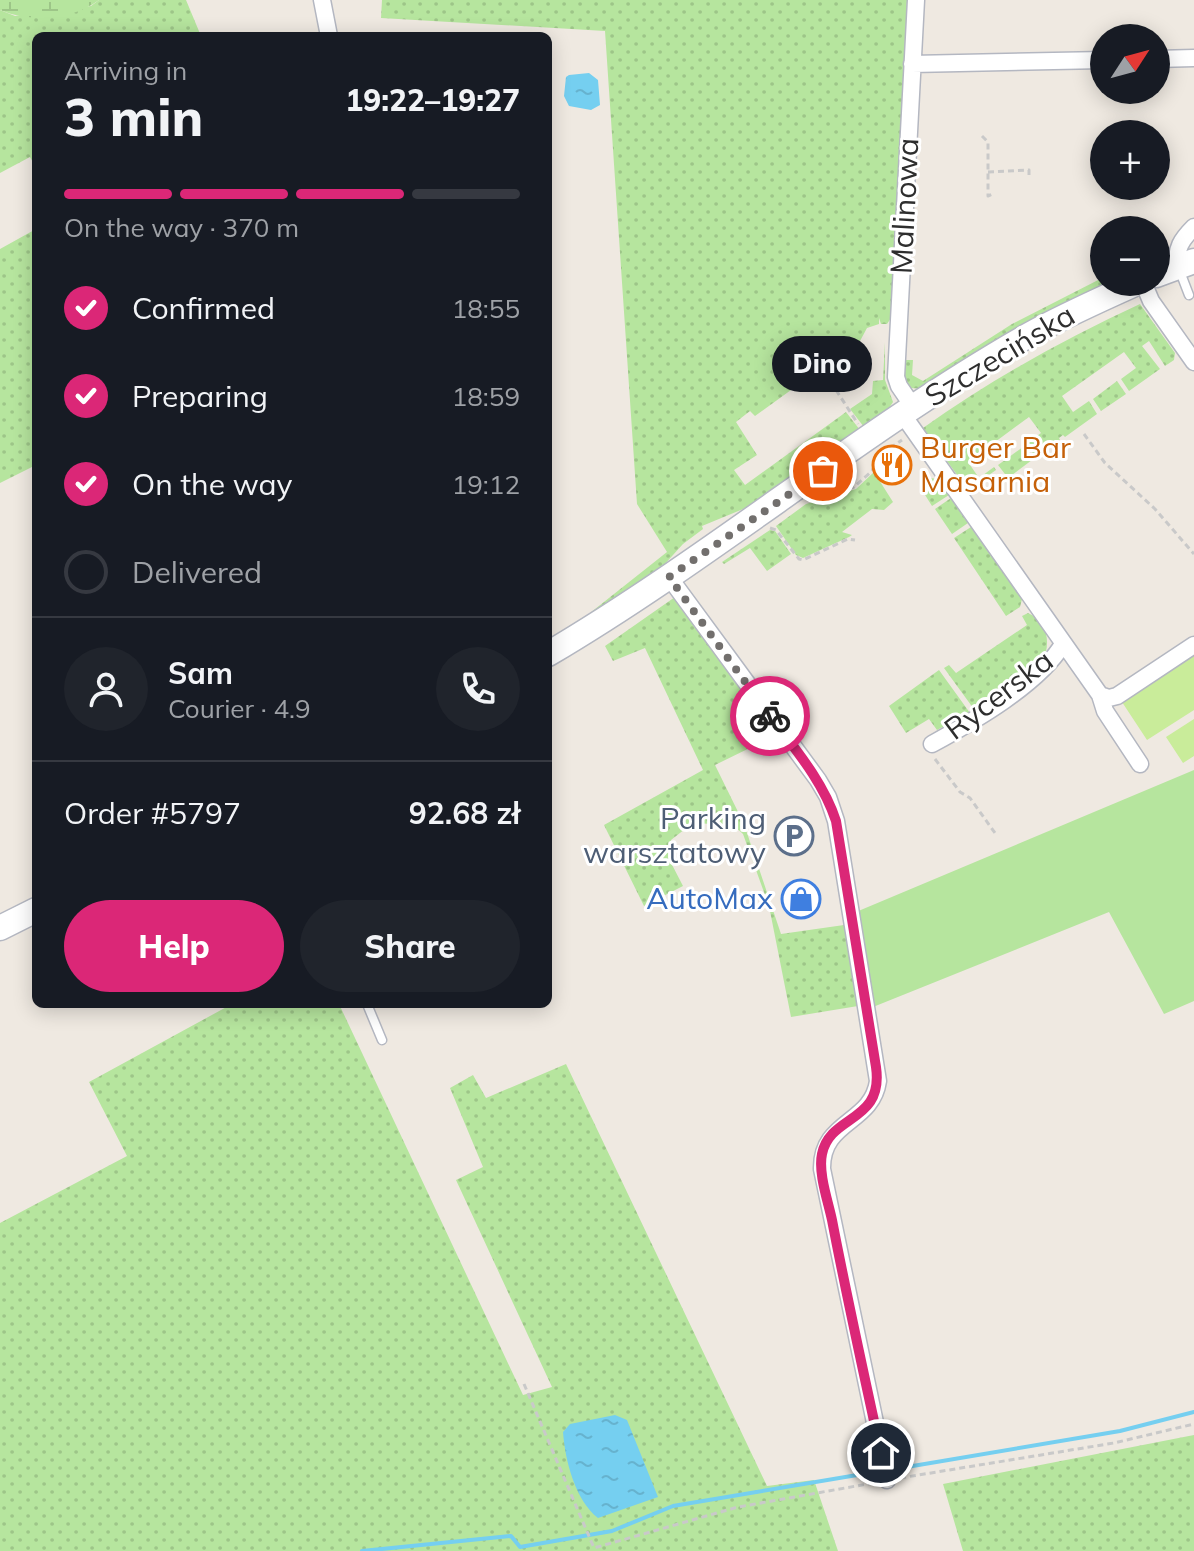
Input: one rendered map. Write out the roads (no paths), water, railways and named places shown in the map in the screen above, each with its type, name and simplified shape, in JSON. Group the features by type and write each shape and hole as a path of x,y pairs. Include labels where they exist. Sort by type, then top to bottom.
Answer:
{"street":[{"path":"322,0 328,32"},
{"name":"Malinowa","path":"908,420 896,377 916,0"},
{"path":"1170,59 1194,58"},
{"path":"912,64 1090,60"},
{"path":"1176,267 1181,240 1194,227"},
{"name":"Szczecińska","path":"552,651 908,420 1031,334 1111,296"},
{"path":"1148,296 1194,362"},
{"name":"Rycerska","path":"908,420 1100,695 1105,711 1140,764"},
{"path":"669,577 818,780 836,821 878,1081 876,1095 870,1103 830,1138 822,1153 822,1169 887,1480"},
{"name":"Rycerska","path":"932,744 977,719 1050,664 1063,644"},
{"path":"1100,695 1109,698 1117,696 1194,645"},
{"path":"0,928 32,912"}],"lane":[{"path":"1176,267 1189,295"},
{"path":"369,1008 382,1040"}],"water":[{"path":"589,73 598,80 600,105 591,110 569,106 564,96 566,77"},
{"path":"615,1415 627,1420 658,1497 598,1518 577,1490 566,1455 563,1432 570,1424"}],"waterway":[{"path":"889,1470 1120,1431 1194,1412"},
{"path":"362,1551 511,1536 520,1547 612,1531 673,1506 881,1471"}],"place":[{"name":"Burger Bar Masarnia","path":"892,465"},
{"name":"Dino","path":"823,471"},
{"name":"Parking warsztatowy","path":"794,836"},
{"name":"AutoMax","path":"801,899"}]}
